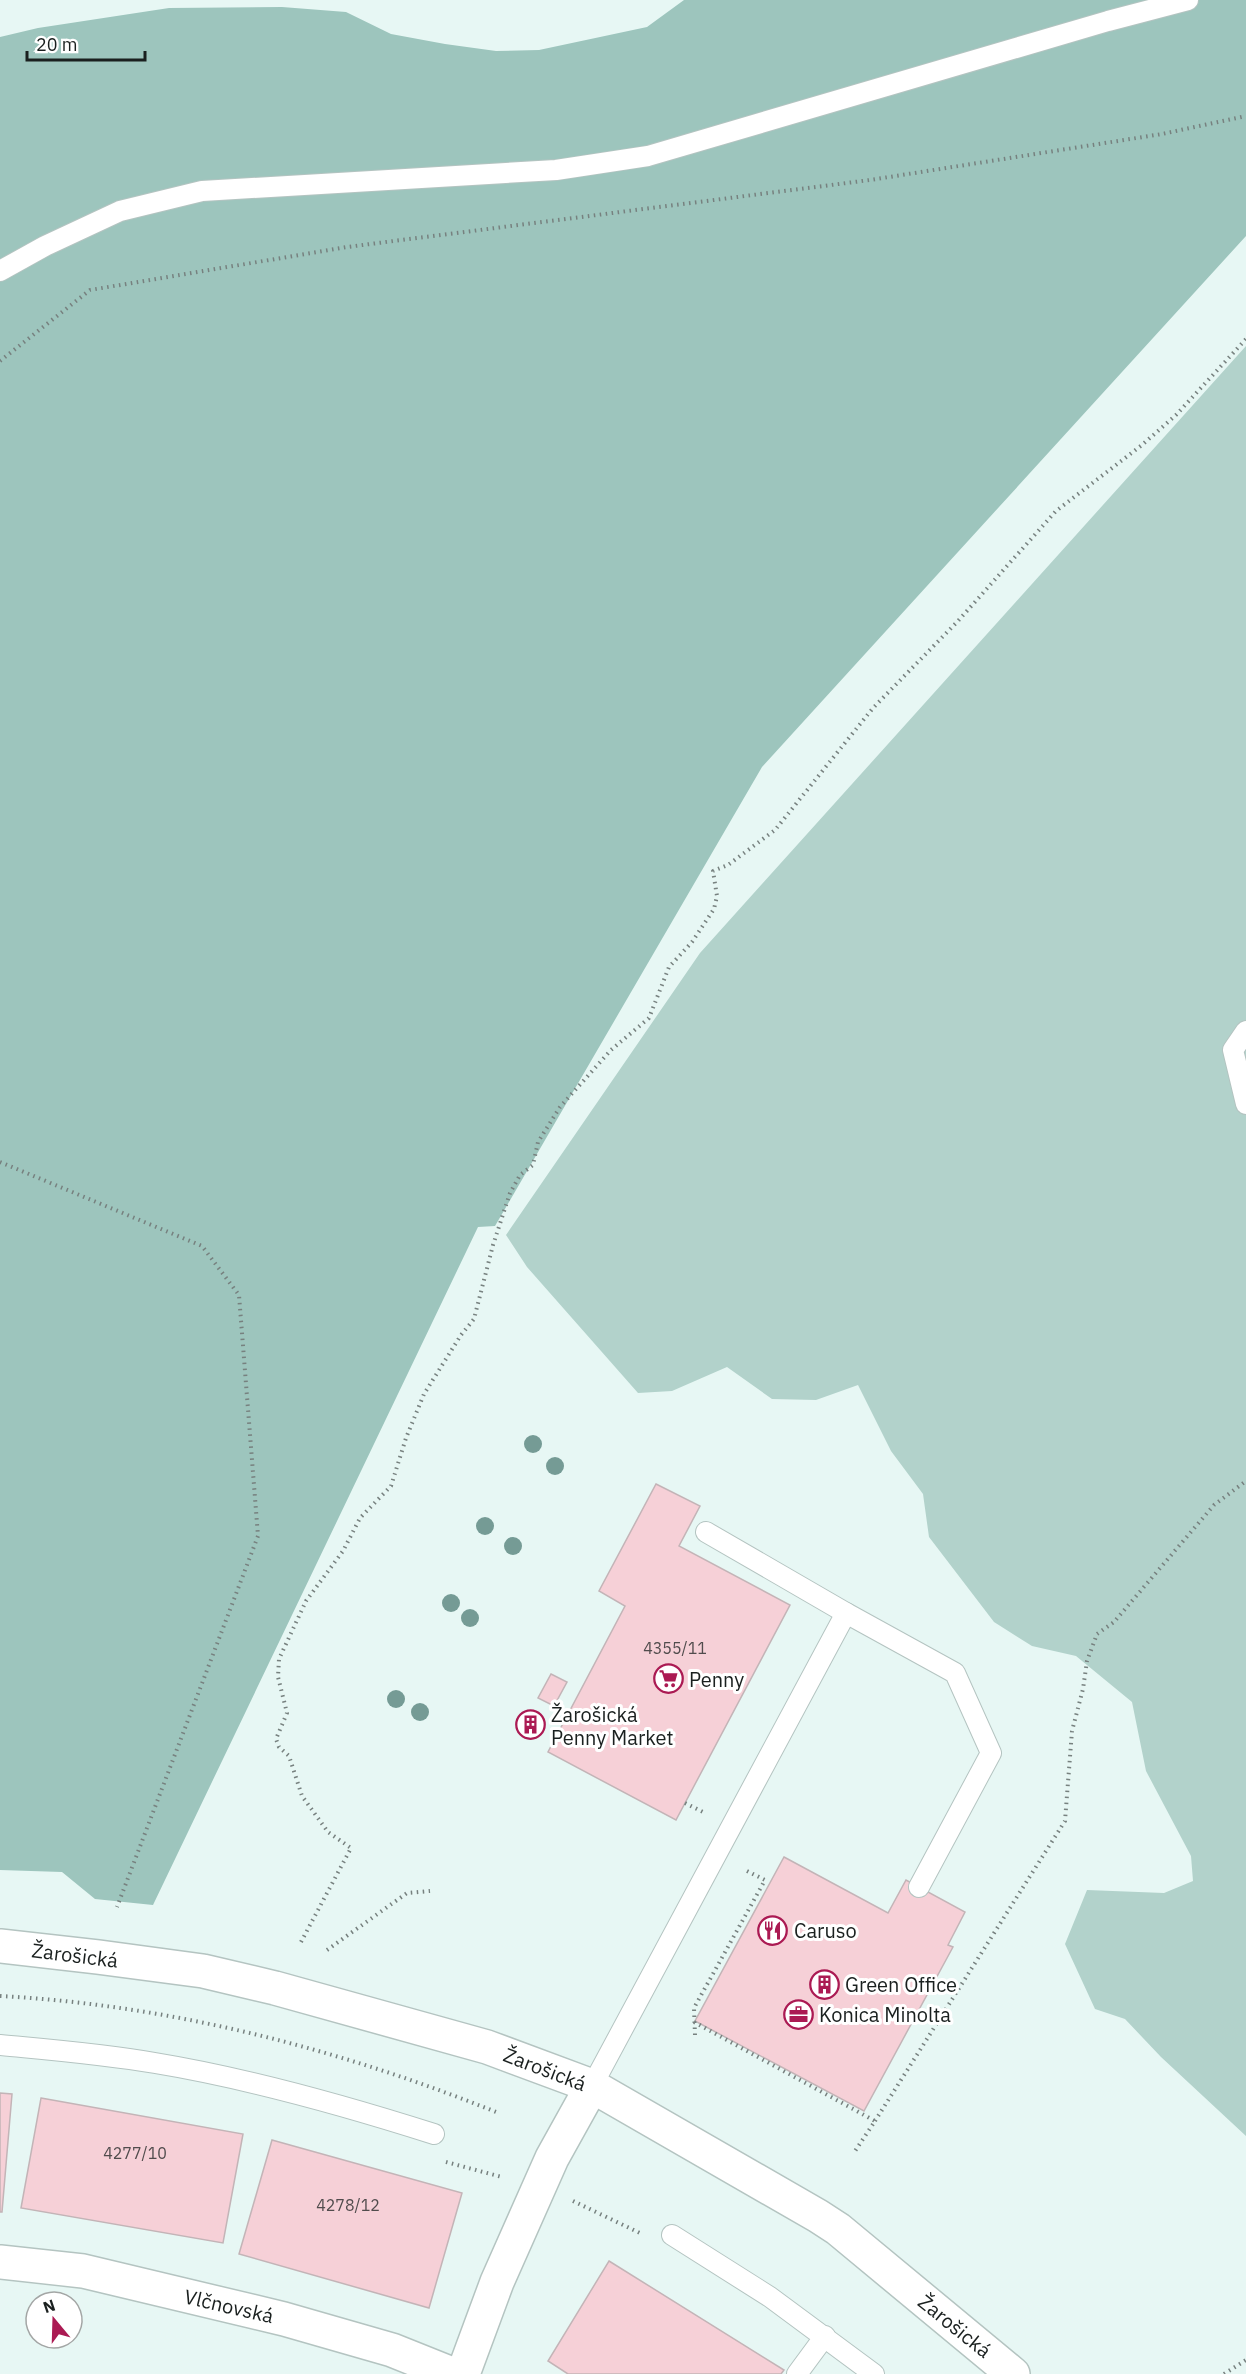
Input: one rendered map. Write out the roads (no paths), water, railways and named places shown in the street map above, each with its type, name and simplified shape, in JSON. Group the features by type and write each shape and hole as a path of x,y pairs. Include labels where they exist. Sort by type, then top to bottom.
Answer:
{"main road":[{"name":"Žarošická","path":"0,1946 203,1971 275,1988 487,2047 592,2086 838,2229 1013,2374"},
{"path":"463,2374 497,2282 552,2158 592,2086"},
{"name":"Vlčnovská","path":"0,2262 83,2271 284,2319 392,2350 452,2374"}],"lane":[{"path":"0,271 45,246 120,211 202,191 556,170 648,156 1188,0"},
{"path":"1246,1031 1233,1050 1246,1104"},
{"path":"706,1532 955,1674 991,1753 919,1887"},
{"path":"592,2086 846,1613"},
{"path":"0,2044 94,2054 226,2078 434,2134"},
{"path":"672,2235 770,2297 874,2374"},
{"path":"797,2374 825,2336"}],"place":[{"name":"Penny","path":"668,1679"},
{"name":"Žarošická Penny Market","path":"530,1725"},
{"name":"Caruso","path":"773,1930"},
{"name":"Green Office","path":"824,1984"},
{"name":"Konica Minolta","path":"798,2014"}]}
